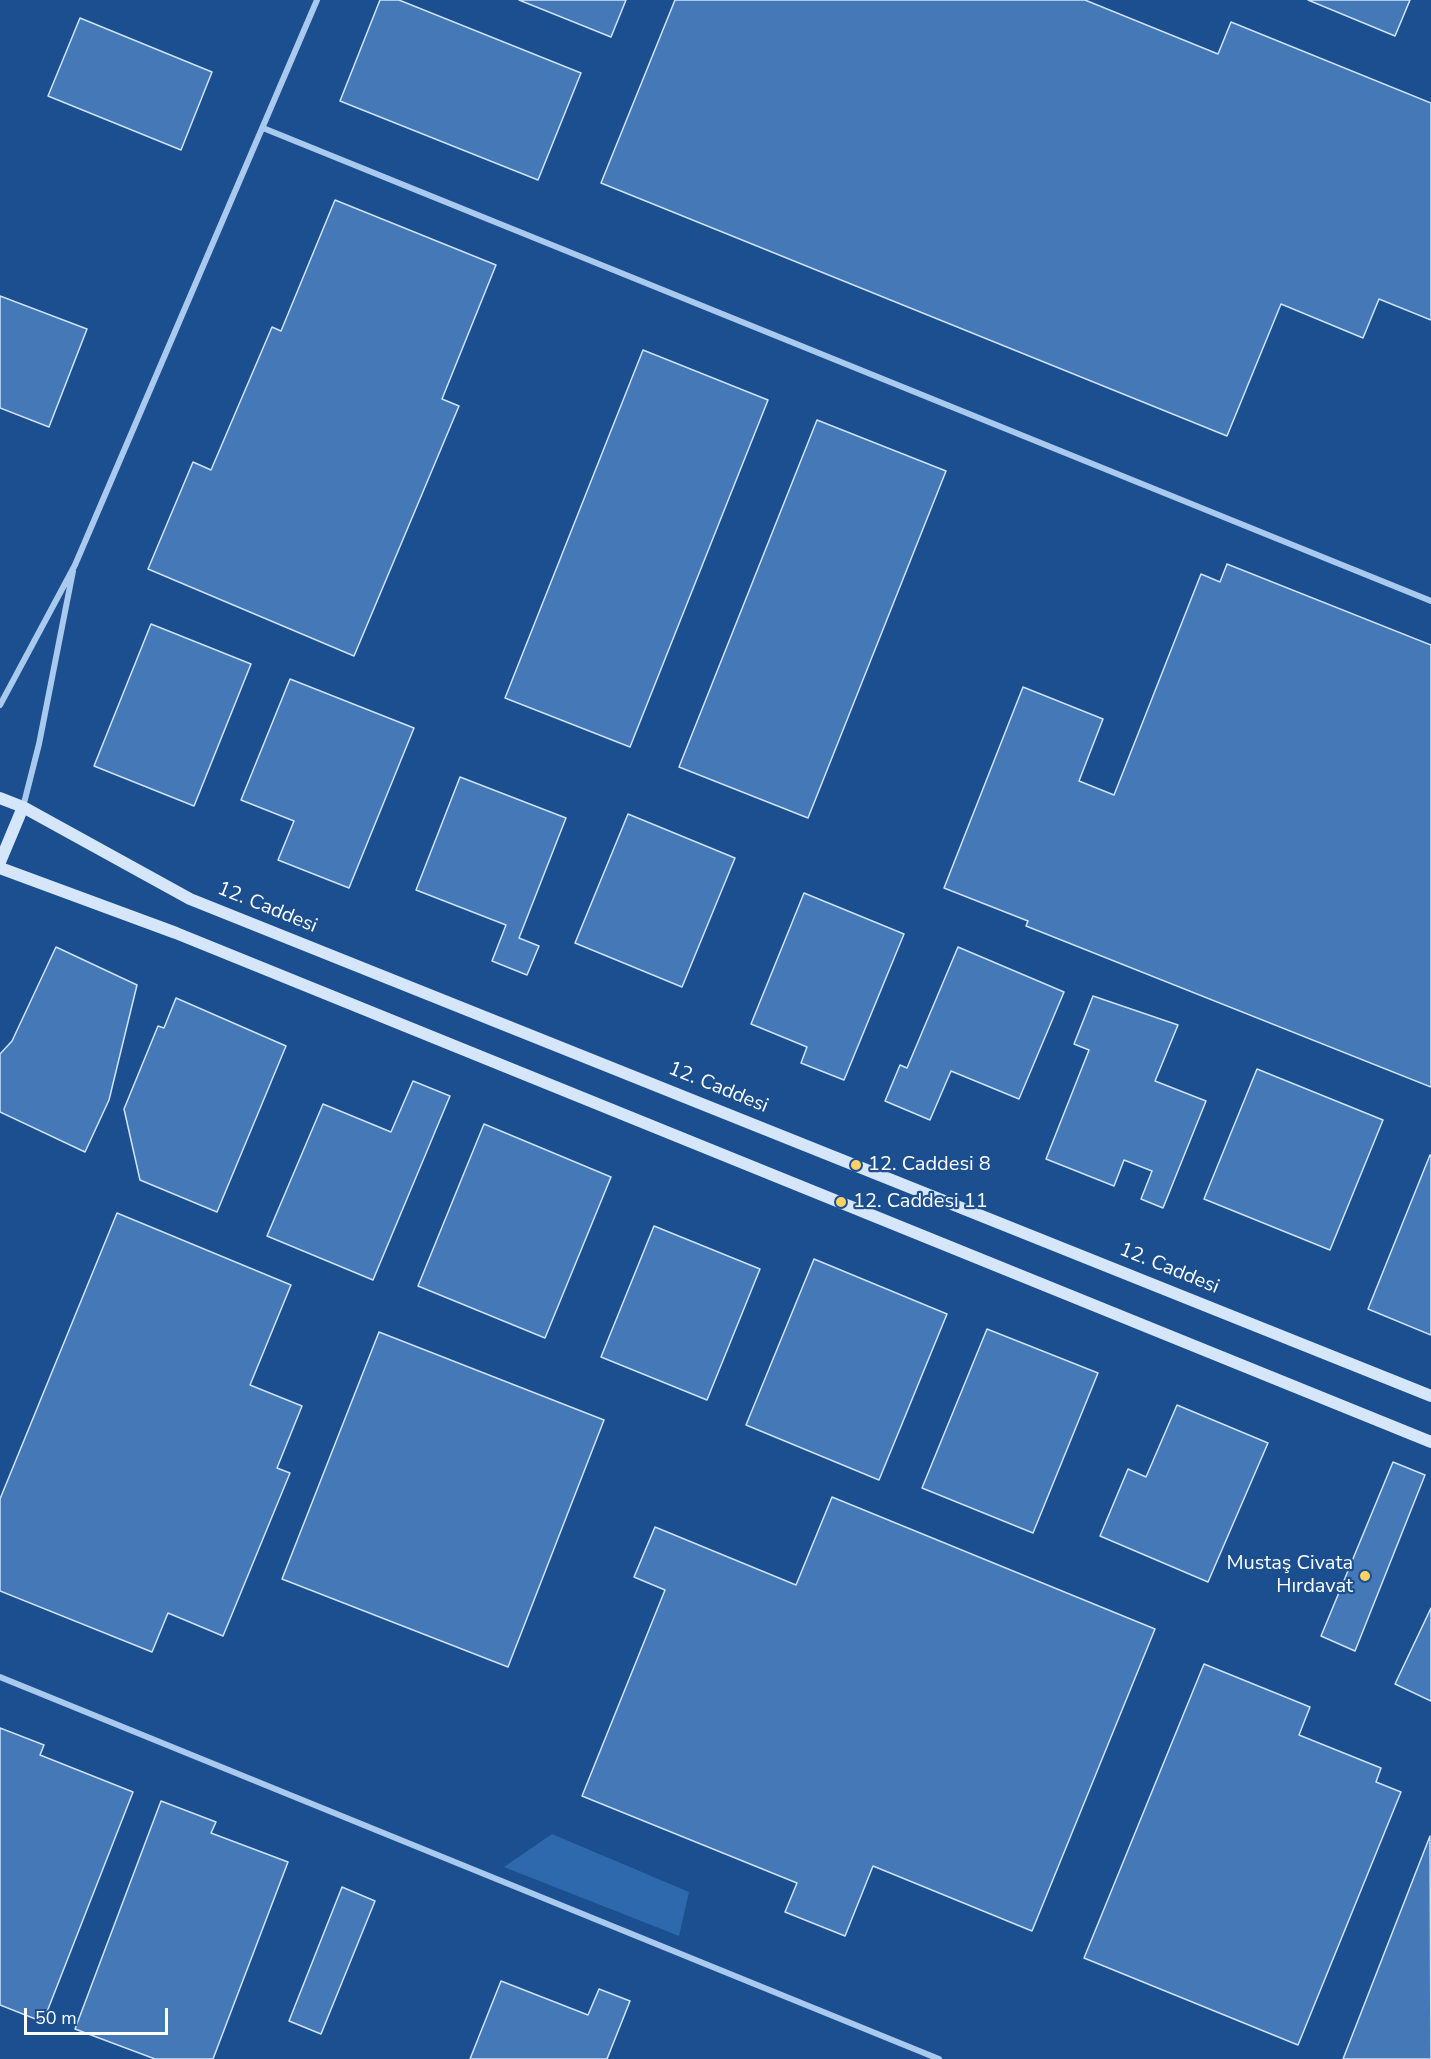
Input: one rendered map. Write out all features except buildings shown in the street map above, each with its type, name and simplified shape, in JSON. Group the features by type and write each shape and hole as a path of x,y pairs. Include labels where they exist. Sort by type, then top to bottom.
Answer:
{"street":[{"path":"0,705 75,565 317,0"},
{"path":"263,129 1431,601"},
{"path":"0,862 22,807 39,744 75,565"},
{"name":"12. Caddesi","path":"0,798 22,807 190,899 1431,1396"},
{"path":"0,868 176,933 1431,1442"},
{"path":"0,1677 939,2059"}],"shaded area":[{"path":"552,1834 689,1892 679,1936 504,1867"}],"place":[{"name":"12. Caddesi 8","path":"856,1165"},
{"name":"12. Caddesi 11","path":"841,1202"},
{"name":"Mustaş Civata Hırdavat","path":"1365,1576"}]}
